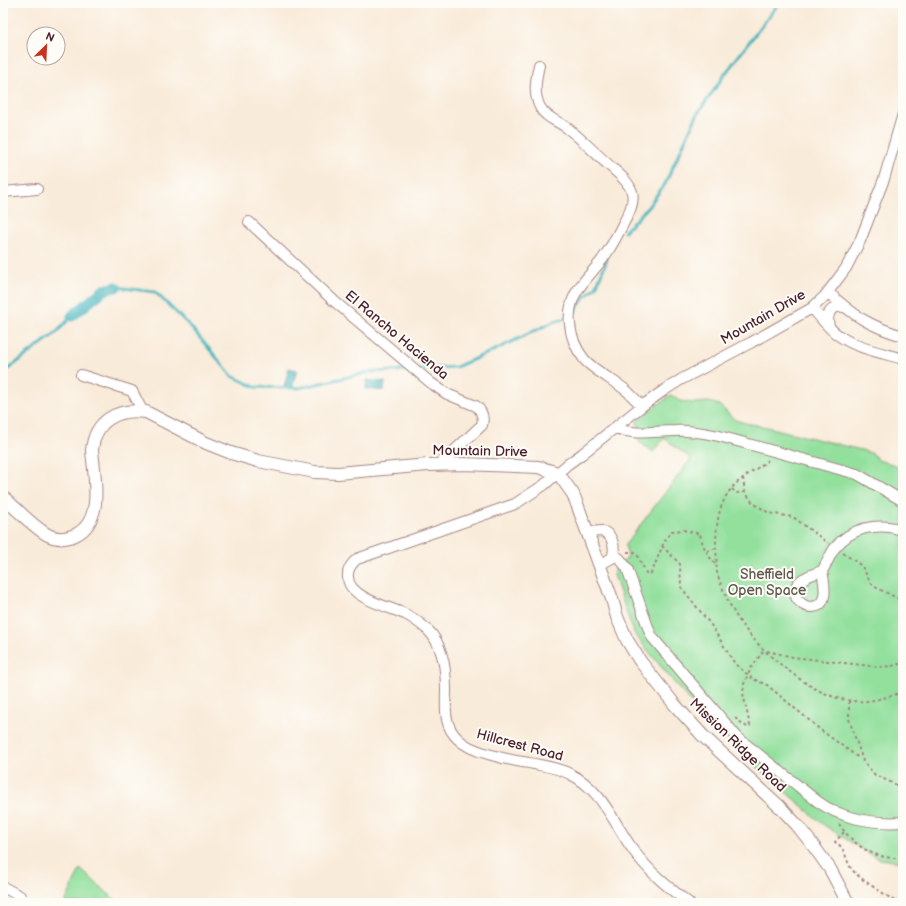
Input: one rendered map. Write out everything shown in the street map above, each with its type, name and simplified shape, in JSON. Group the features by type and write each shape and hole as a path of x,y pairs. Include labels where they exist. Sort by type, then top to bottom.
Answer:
{"main road":[{"name":"Mountain Drive","path":"3,497 38,528 50,536 62,538 77,534 87,525 95,508 96,495 92,444 97,432 107,420 118,414 131,412 143,412 150,414 206,443 231,453 293,469 338,473 440,464 464,464 538,468 558,473"},
{"name":"Mission Ridge Road","path":"558,473 573,494 617,617 627,640 640,661 675,705 703,736 780,807 797,825 830,869 848,903"}],"street":[{"path":"539,65 535,85 540,108 549,117 566,127 620,175 628,184 632,193 632,202 628,214 605,255 578,289 572,301 569,312 570,328 574,342 584,359 627,391 642,406"},
{"name":"Mountain Drive","path":"558,473 642,406 682,379 812,308 828,292 851,259 866,228 884,179 903,114"},
{"path":"3,192 37,189"},
{"name":"El Rancho Hacienda","path":"249,222 334,301 432,383 447,394 480,409 483,420 478,429 440,464"},
{"path":"828,292 845,307 872,325 903,336"},
{"path":"829,326 828,320 830,311 836,307 845,307"},
{"path":"812,308 838,335 849,342 903,359"},
{"path":"81,375 132,391 143,412"},
{"path":"616,428 630,433 676,431 696,432 719,436 857,474 903,501"},
{"name":"Hillcrest Road","path":"558,473 515,504 357,560 349,568 348,579 353,590 368,600 414,619 433,636 442,653 445,674 446,718 453,734 459,741 471,748 507,759 559,769 579,779 588,786 603,803 635,853 652,872 689,903"},
{"path":"822,571 835,548 848,536 870,527 886,526 903,530"},
{"path":"588,533 598,531 606,533 612,541 614,552 627,568 652,637 740,740 825,807 856,819 884,822 903,822"},
{"path":"599,564 610,560 614,552"},
{"path":"3,887 20,896"}],"path":[{"path":"776,452 768,461 743,478 732,489 725,497 718,517 716,529 717,565 720,581 734,612 745,631 764,650 781,666 808,685 849,701 867,701 903,692"},
{"path":"743,478 745,492 750,500 761,509 769,513 794,517 862,566 870,582 875,586 903,601"},
{"path":"732,489 736,492 745,492"},
{"path":"614,552 636,553 646,573 650,574 668,534 672,531 683,530 700,534 701,540 711,560 717,565"},
{"path":"662,546 680,564 681,587 711,625 735,664 753,679 767,685 822,731 859,758"},
{"path":"707,551 716,548"},
{"path":"721,719 728,714 749,727 743,693 744,684 748,674 764,650"},
{"path":"764,650 782,656 879,667 903,663"},
{"path":"849,701 849,719 863,761 875,775 903,788"},
{"path":"903,859 884,857 874,853 854,841 845,833 835,842 841,846 851,869 869,884 886,894 897,903 899,900 903,900"}],"green space":[{"name":"Sheffield Open Space","path":"671,395 680,401 694,403 709,402 719,405 735,420 745,423 865,451 873,454 878,460 892,464 903,470 903,862 880,859 869,854 824,825 747,759 701,715 635,635 613,572 628,557 625,545 691,459 664,438 653,452 638,441 640,438 640,428 637,424 637,420"},
{"path":"80,869 119,903 65,903"}],"water":[{"path":"289,368 297,370 292,388 284,386"},
{"path":"367,380 385,382 384,391 366,389"}],"waterway":[{"path":"624,232 648,207 665,184 698,113 725,74 779,3"},
{"path":"573,314 585,297 596,287 607,260"},
{"path":"116,287 155,292 189,325 232,376 255,387 299,388 370,372 410,370"},
{"path":"72,316 104,290 116,287"},
{"path":"3,373 57,332 72,316"},
{"path":"419,369 456,367 555,321 567,318"}]}
